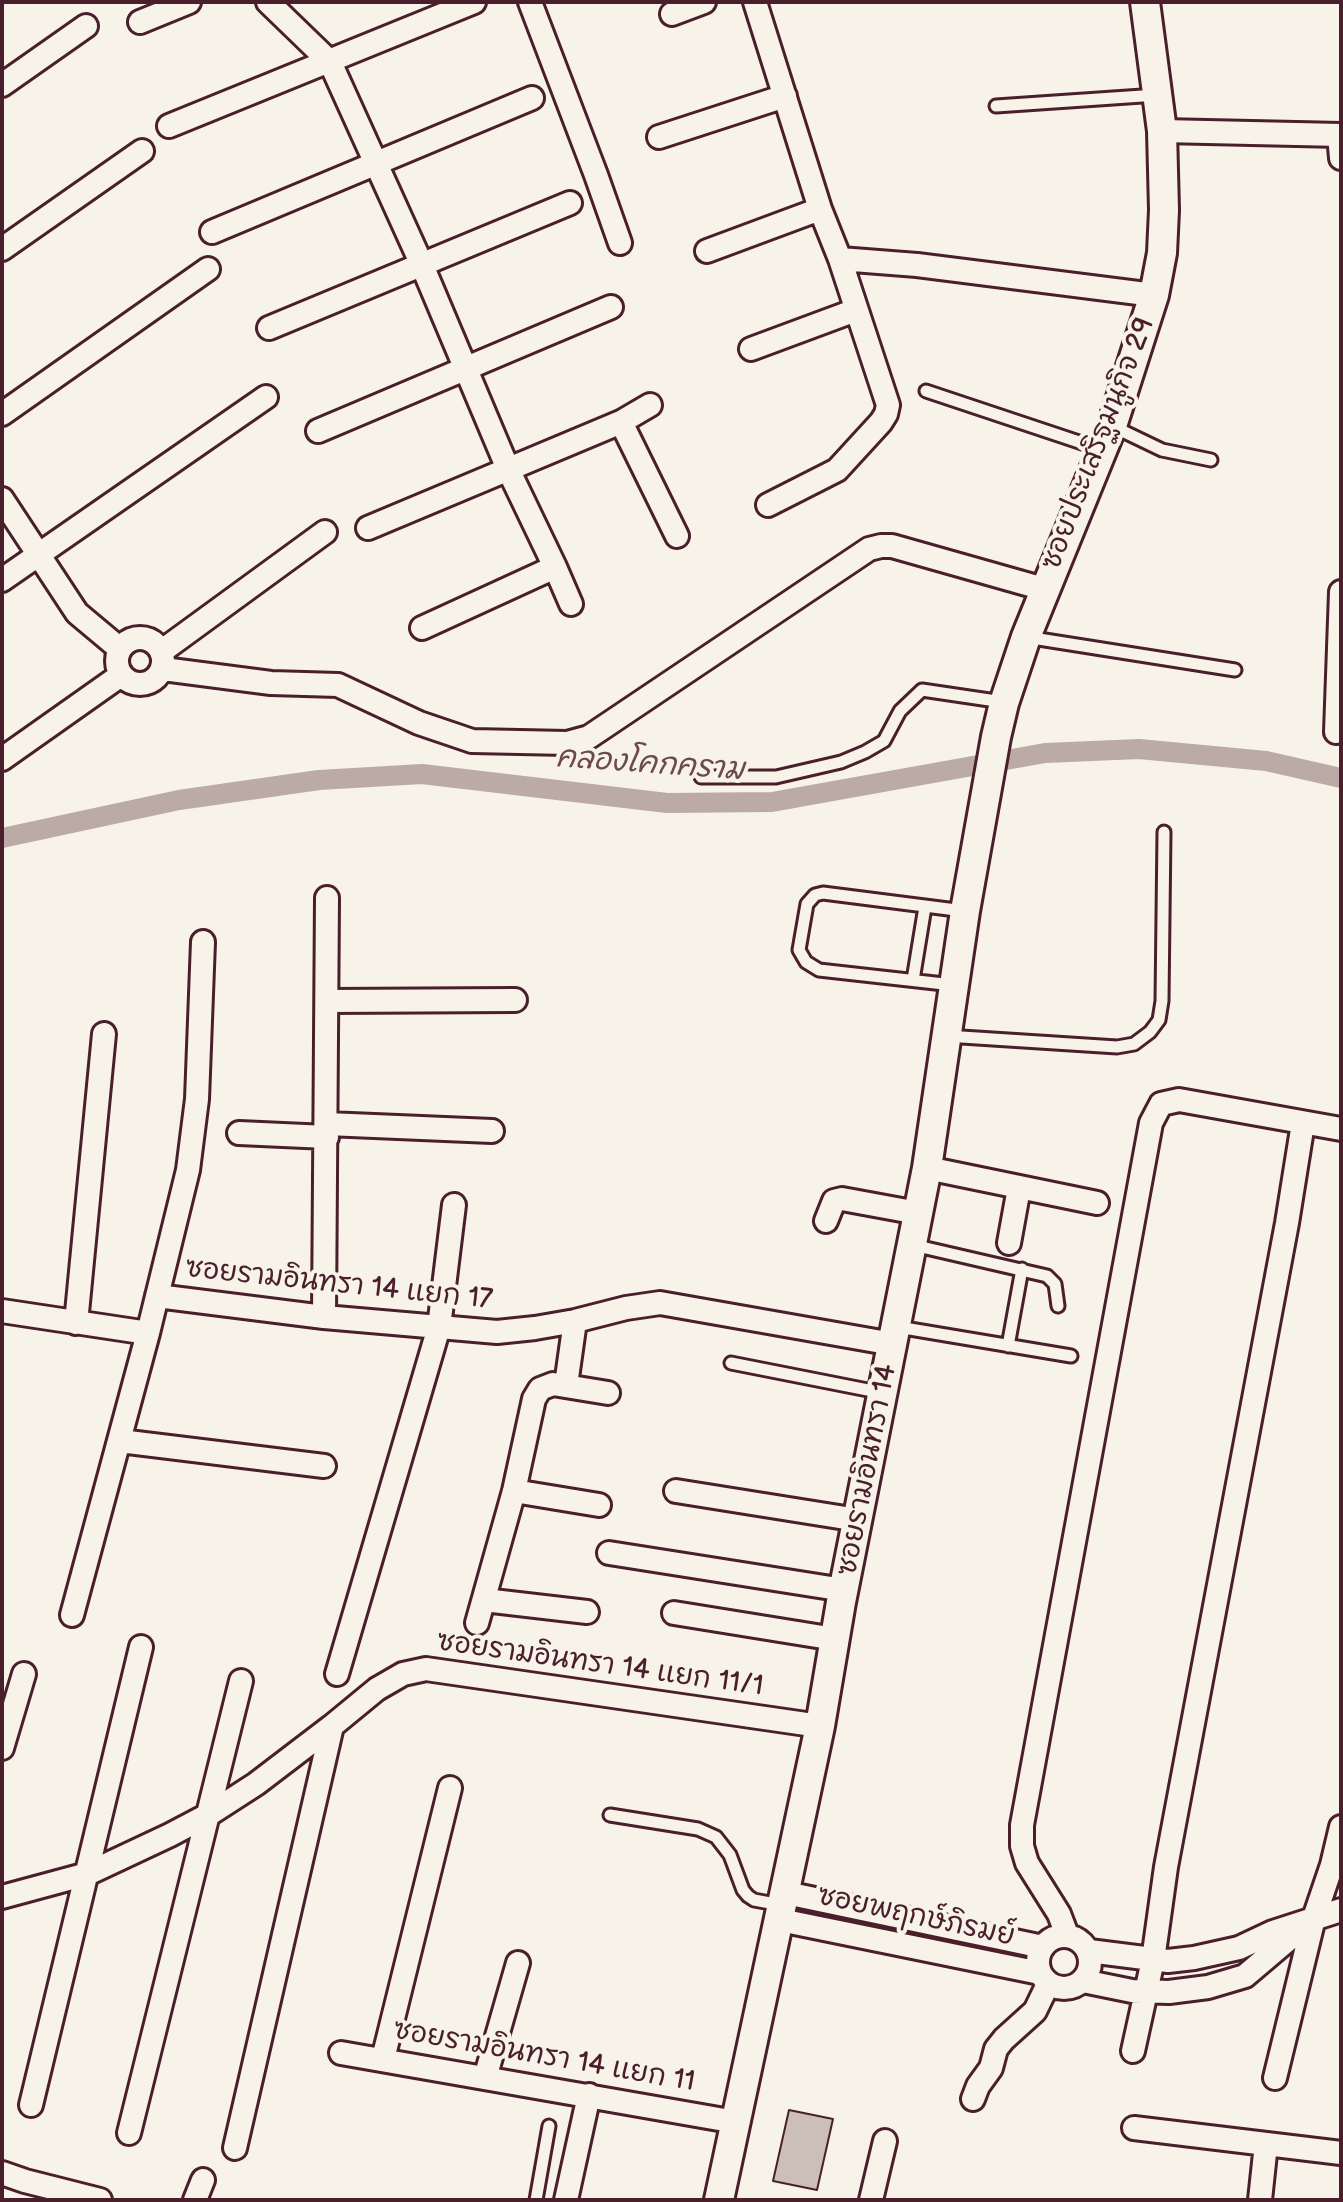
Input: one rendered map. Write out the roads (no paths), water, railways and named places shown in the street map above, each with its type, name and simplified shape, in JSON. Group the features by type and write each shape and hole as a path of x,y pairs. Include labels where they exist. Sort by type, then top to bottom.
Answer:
{"street":[{"path":"140,22 189,2"},
{"path":"268,2 330,62 422,265 508,469 571,604"},
{"path":"169,126 474,2"},
{"path":"530,2 620,243"},
{"path":"672,14 704,2"},
{"path":"755,2 820,209 840,259 888,405 881,422 835,472 768,505"},
{"name":"ซอยประเสริฐมนูกิจ 29","path":"996,737 1026,637 1107,438 1154,295 1162,253 1162,131 1145,2"},
{"path":"2,85 86,26"},
{"path":"659,137 785,96"},
{"path":"212,232 532,98"},
{"path":"1162,131 1340,135 1341,158"},
{"path":"2,249 142,151"},
{"path":"269,328 570,203"},
{"path":"707,251 820,209"},
{"path":"840,259 917,265 1154,295"},
{"path":"2,414 208,269"},
{"path":"318,431 611,307"},
{"path":"751,349 856,310"},
{"path":"2,580 266,397"},
{"path":"368,528 621,422 650,405"},
{"path":"621,422 677,536"},
{"path":"2,499 77,613 120,649"},
{"path":"162,660 152,641 138,638 120,649 117,662 121,675 130,683 141,685 157,678 162,660 325,532"},
{"path":"162,660 271,683 338,685 419,723 472,741 567,743 589,737 869,549 892,546 1044,589"},
{"path":"422,628 555,567"},
{"path":"1336,732 1341,592"},
{"path":"2,759 121,675"},
{"name":"ซอยรามอินทรา 14","path":"719,2200 820,1726 927,1168 979,820 996,737"},
{"path":"324,1317 327,898"},
{"path":"72,1615 120,1441 188,1170 197,1099 203,942"},
{"path":"327,1001 515,1000"},
{"path":"76,1323 104,1034"},
{"path":"1067,1935 1059,1914 1027,1863 1022,1846 1022,1825 1151,1123 1161,1104 1179,1100 1341,1129"},
{"path":"1133,2051 1153,1960 1169,1852 1303,1123"},
{"path":"239,1133 492,1131"},
{"path":"927,1168 1097,1203"},
{"path":"1009,1243 1019,1188"},
{"path":"826,1221 834,1201 842,1199 918,1213"},
{"path":"337,1674 439,1327 454,1205"},
{"name":"ซอยรามอินทรา 14 แยก 17","path":"157,1296 324,1317 497,1332 575,1321 660,1303 894,1335"},
{"path":"2,1311 148,1333"},
{"path":"566,1385 575,1321"},
{"path":"477,1623 514,1491 534,1399 540,1389 553,1384 608,1393"},
{"path":"120,1441 324,1466"},
{"path":"514,1491 599,1505"},
{"path":"676,1491 858,1520"},
{"path":"609,1553 844,1590"},
{"path":"484,1600 587,1612"},
{"path":"674,1613 835,1639"},
{"path":"31,2105 141,1647"},
{"name":"ซอยรามอินทรา 14 แยก 11/1","path":"2,1897 87,1874 208,1815 256,1784 377,1689 403,1674 426,1669 820,1726"},
{"path":"2,1748 24,1674"},
{"path":"129,2133 241,1681"},
{"path":"235,2148 332,1726"},
{"path":"383,2059 450,1788"},
{"path":"1275,2078 1314,1918 1341,1827"},
{"name":"ซอยพฤกษ์ภิรมย์","path":"783,1906 1043,1947"},
{"name":"ซอยพฤกษ์ภิรมย์","path":"783,1906 1044,1978 1060,1988 1072,1988 1083,1981 1121,1989 1169,1992 1208,1987 1245,1976 1314,1918"},
{"name":"ซอยพฤกษ์ภิรมย์","path":"1044,1978 1038,1959 1043,1947 1053,1938 1067,1935 1080,1940 1089,1951 1168,1961 1239,1948 1273,1932 1341,1910"},
{"path":"1083,1981 1089,1973 1089,1951"},
{"path":"485,2078 518,1963"},
{"path":"973,2099 991,2068 996,2049 1035,2011 1044,1978"},
{"name":"ซอยรามอินทรา 14 แยก 11","path":"341,2053 736,2122"},
{"path":"566,2200 589,2095"},
{"path":"1134,2128 1341,2153"},
{"path":"871,2200 885,2141"},
{"path":"1260,2200 1266,2144"},
{"path":"2,2173 21,2191 100,2200"}],"lane":[{"path":"996,106 1157,95"},
{"path":"926,391 1107,438 1211,460"},
{"path":"1026,637 1235,670"},
{"path":"701,777 776,777 841,762 884,741 900,711 922,690 1004,703"},
{"path":"946,1036 1117,1047 1134,1044 1150,1032 1159,1020 1162,1001 1164,832"},
{"path":"953,985 819,970 806,962 799,950 807,904 815,895 830,893 965,911"},
{"path":"913,980 925,907"},
{"path":"912,1245 1047,1276 1052,1280 1058,1296 1058,1306"},
{"path":"1008,1346 1022,1269"},
{"path":"894,1335 1008,1346 1071,1356"},
{"path":"731,1363 883,1393"},
{"path":"610,1815 698,1829 716,1837 730,1855 748,1896 783,1906"},
{"path":"536,2200 549,2126"}],"waterway":[{"name":"คลองโคกคราม","path":"2,838 179,800 319,780 422,774 667,803 772,802 1045,753 1139,749 1266,761 1341,778"}]}
